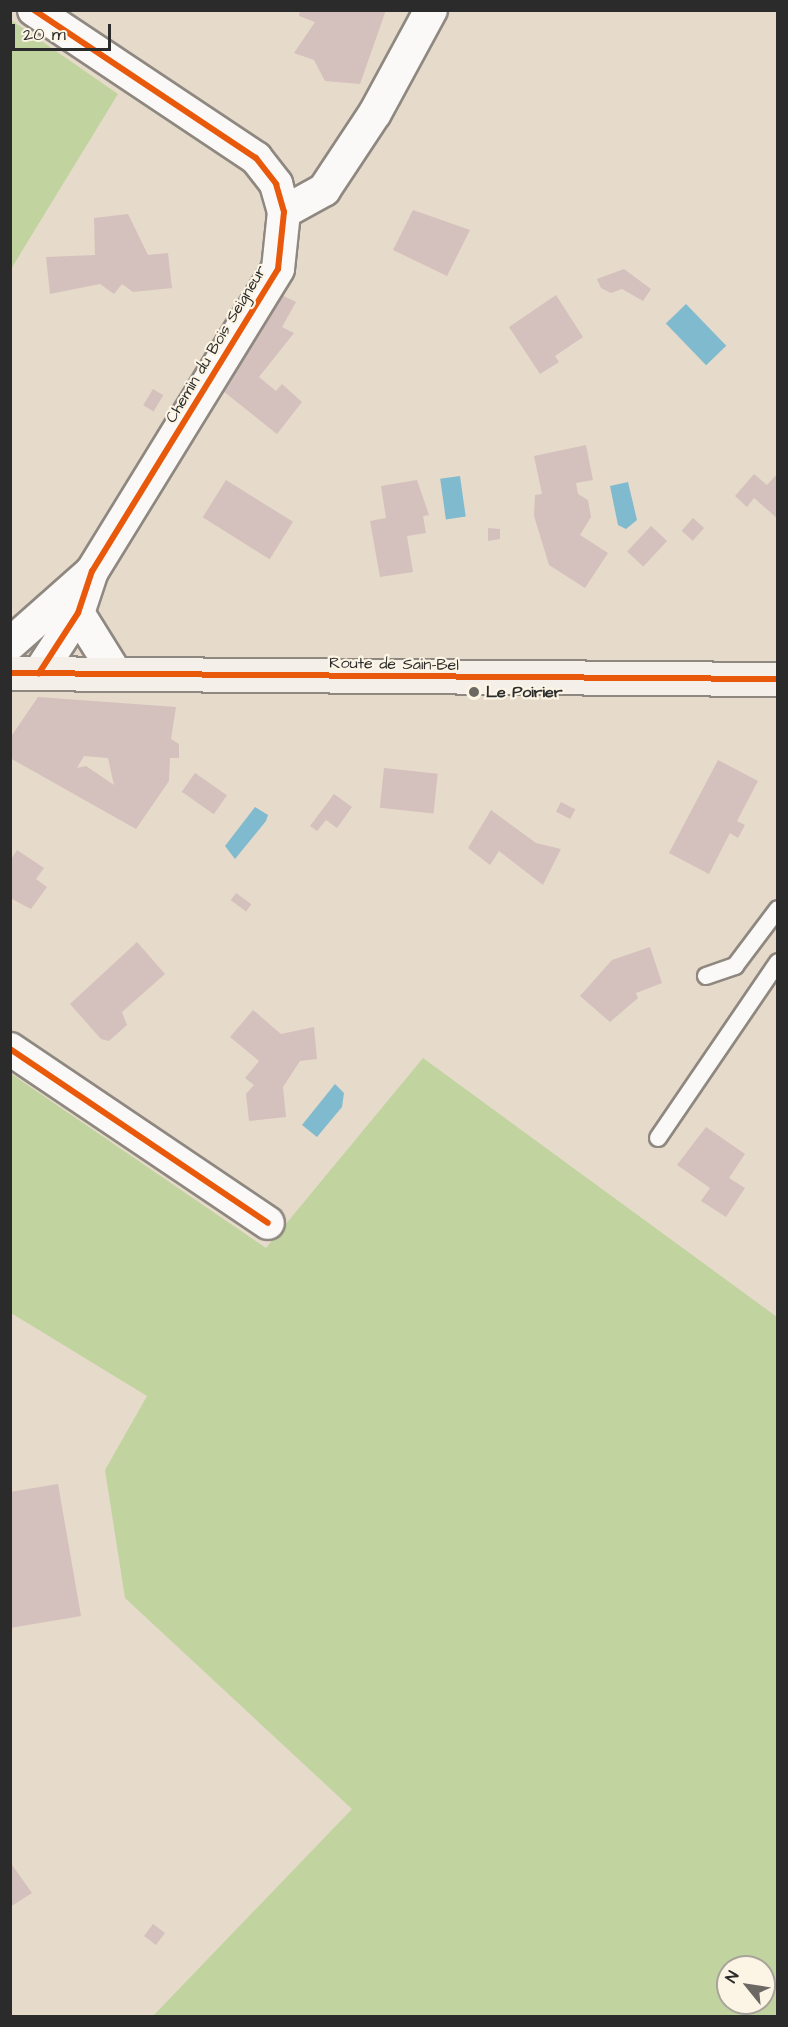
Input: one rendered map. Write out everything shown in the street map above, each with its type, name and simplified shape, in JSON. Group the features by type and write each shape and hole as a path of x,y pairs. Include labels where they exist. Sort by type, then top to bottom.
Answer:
{"main road":[{"name":"Route de Sain-Bel","path":"25,673 777,679"}],"street":[{"name":"Chemin du Bois Seigneur","path":"25,673 78,613 92,571 278,269 284,212 276,184 256,158 34,10"},
{"path":"284,212 324,190 375,113 431,10"},
{"name":"Chemin du Bois Seigneur","path":"10,644 92,571"},
{"path":"78,613 116,674"},
{"path":"10,1049 268,1223"}],"lane":[{"path":"706,976 735,966 777,909"},
{"path":"658,1138 777,962"}],"green space":[{"path":"11,20 118,94 11,269"},
{"path":"423,1058 777,1317 777,2016 153,2016 352,1809 125,1598 105,1470 147,1396 11,1313 10,1073 266,1248"}],"water":[{"path":"686,304 726,346 706,365 666,323"},
{"path":"460,476 466,517 446,519 440,479"},
{"path":"628,482 637,520 626,529 618,525 610,486"},
{"path":"255,807 268,815 266,821 235,859 225,846"},
{"path":"335,1084 344,1093 342,1107 317,1137 302,1125"}],"building":[{"path":"300,10 386,10 360,84 325,81 314,60 294,53 315,22 299,16"},
{"path":"413,210 470,230 447,276 393,250"},
{"path":"128,214 148,255 168,253 172,288 133,292 122,284 114,294 100,284 50,294 46,257 95,255 94,218"},
{"path":"624,269 651,289 643,301 622,289 611,293 601,288 597,279"},
{"path":"282,295 296,302 282,327 294,333 259,377 276,391 282,384 302,402 277,434 223,391"},
{"path":"556,295 583,337 555,356 559,362 540,374 509,327"},
{"path":"153,389 163,395 154,411 143,405"},
{"path":"586,445 593,480 576,483 578,494 588,500 591,517 580,535 608,553 585,588 549,565 534,516 535,495 542,494 534,456"},
{"path":"778,473 778,519 754,498 747,507 735,496 754,474 767,485"},
{"path":"226,480 293,522 270,559 203,517"},
{"path":"417,480 429,515 423,516 426,533 407,536 413,572 380,577 370,521 386,518 381,486"},
{"path":"693,518 704,528 693,541 682,531"},
{"path":"651,526 667,541 643,567 627,552"},
{"path":"488,528 500,529 500,539 488,541"},
{"path":"38,697 176,707 171,739 179,744 179,758 170,758 169,781 136,829 10,758 10,738","holes":["84,756 108,758 114,785 86,766 77,768"]},
{"path":"718,760 758,781 737,821 745,825 738,838 730,833 709,874 669,853"},
{"path":"384,768 438,774 434,813 380,808"},
{"path":"195,773 227,795 214,814 182,792"},
{"path":"334,794 352,807 337,828 326,820 317,831 310,826"},
{"path":"561,802 575,809 570,819 556,812"},
{"path":"491,810 536,843 561,849 543,885 499,851 490,865 468,848"},
{"path":"17,850 44,868 36,879 47,887 31,909 10,898 10,861"},
{"path":"236,893 251,904 246,911 231,900"},
{"path":"137,942 165,974 122,1012 127,1025 109,1041 101,1039 70,1004"},
{"path":"650,947 662,983 636,993 638,998 610,1022 580,996 612,960"},
{"path":"253,1010 281,1034 314,1027 317,1059 300,1061 283,1087 286,1117 249,1121 246,1094 254,1085 245,1078 259,1061 230,1037"},
{"path":"706,1127 745,1154 729,1178 745,1188 726,1217 701,1201 710,1188 677,1165"},
{"path":"58,1484 81,1616 10,1628 10,1492"},
{"path":"10,1862 32,1893 10,1907"},
{"path":"153,1924 165,1933 156,1945 144,1936"}],"cycle path":[{"path":"34,10 256,158 276,184 284,212 278,269 92,571 78,613 39,673"},
{"path":"10,673 778,679"},
{"path":"10,1049 268,1223"}],"place":[{"name":"Le Poirier","path":"474,692"}]}
